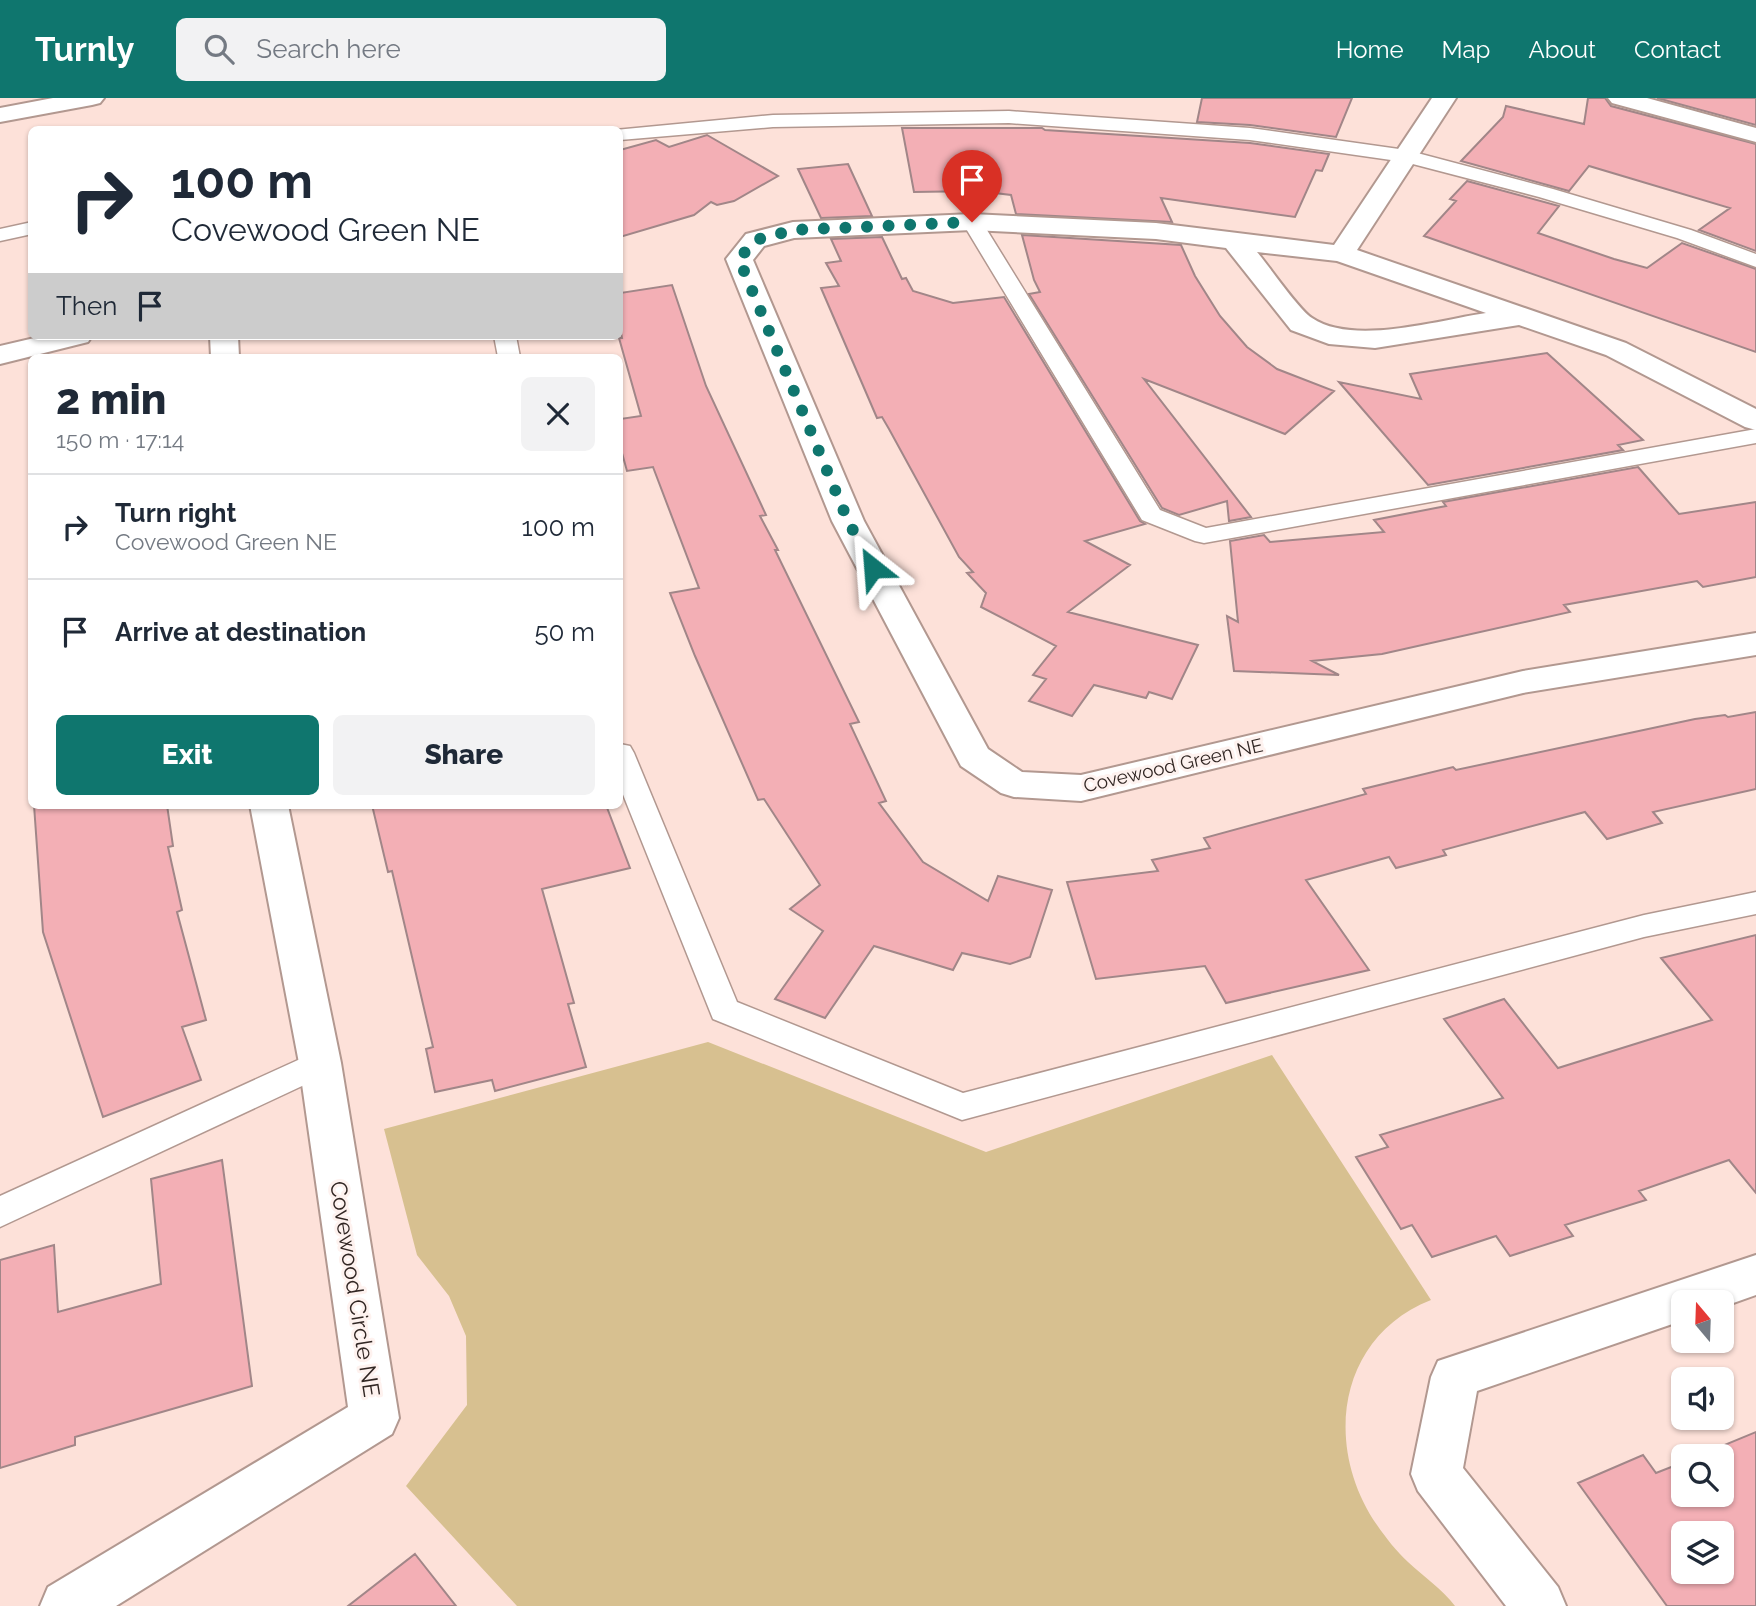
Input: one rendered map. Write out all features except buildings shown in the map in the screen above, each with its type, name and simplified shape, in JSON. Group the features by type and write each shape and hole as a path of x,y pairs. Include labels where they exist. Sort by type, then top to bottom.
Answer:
{"street":[{"path":"0,115 92,98"},
{"path":"1341,254 1444,98"},
{"path":"1620,98 1756,135"},
{"name":"Covewood Green NE","path":"1756,421 1616,349 1341,254 1156,231 972,222 793,230 755,240 739,259 848,521 974,757 1014,784 1081,788 1523,682 1756,644"},
{"name":"Covewood Green NE","path":"1234,240 1301,324 1339,338 1375,339 1521,316"},
{"path":"0,355 62,340"},
{"name":"Covewood Circle NE","path":"67,1606 374,1419 320,1062 270,809"},
{"path":"1539,1606 1436,1474 1455,1377 1756,1275"}],"lane":[{"path":"623,134 773,121 1009,117 1250,134 1406,156 1546,193 1684,234 1756,261"},
{"path":"972,222 1151,515 1204,536 1756,436"},
{"path":"0,235 28,229"},
{"path":"623,760 723,1010 962,1107 1644,926 1756,903"},
{"path":"0,1212 320,1062"}],"shaded area":[{"path":"708,1042 986,1152 1272,1055 1431,1300 1399,1317 1375,1340 1358,1367 1349,1397 1346,1429 1349,1462 1360,1494 1377,1525 1400,1554 1455,1606 517,1606 406,1486 467,1405 466,1336 449,1296 417,1255 384,1129"}],"route":[{"path":"873,568 848,521 739,259 755,240 793,230 972,222"}]}
